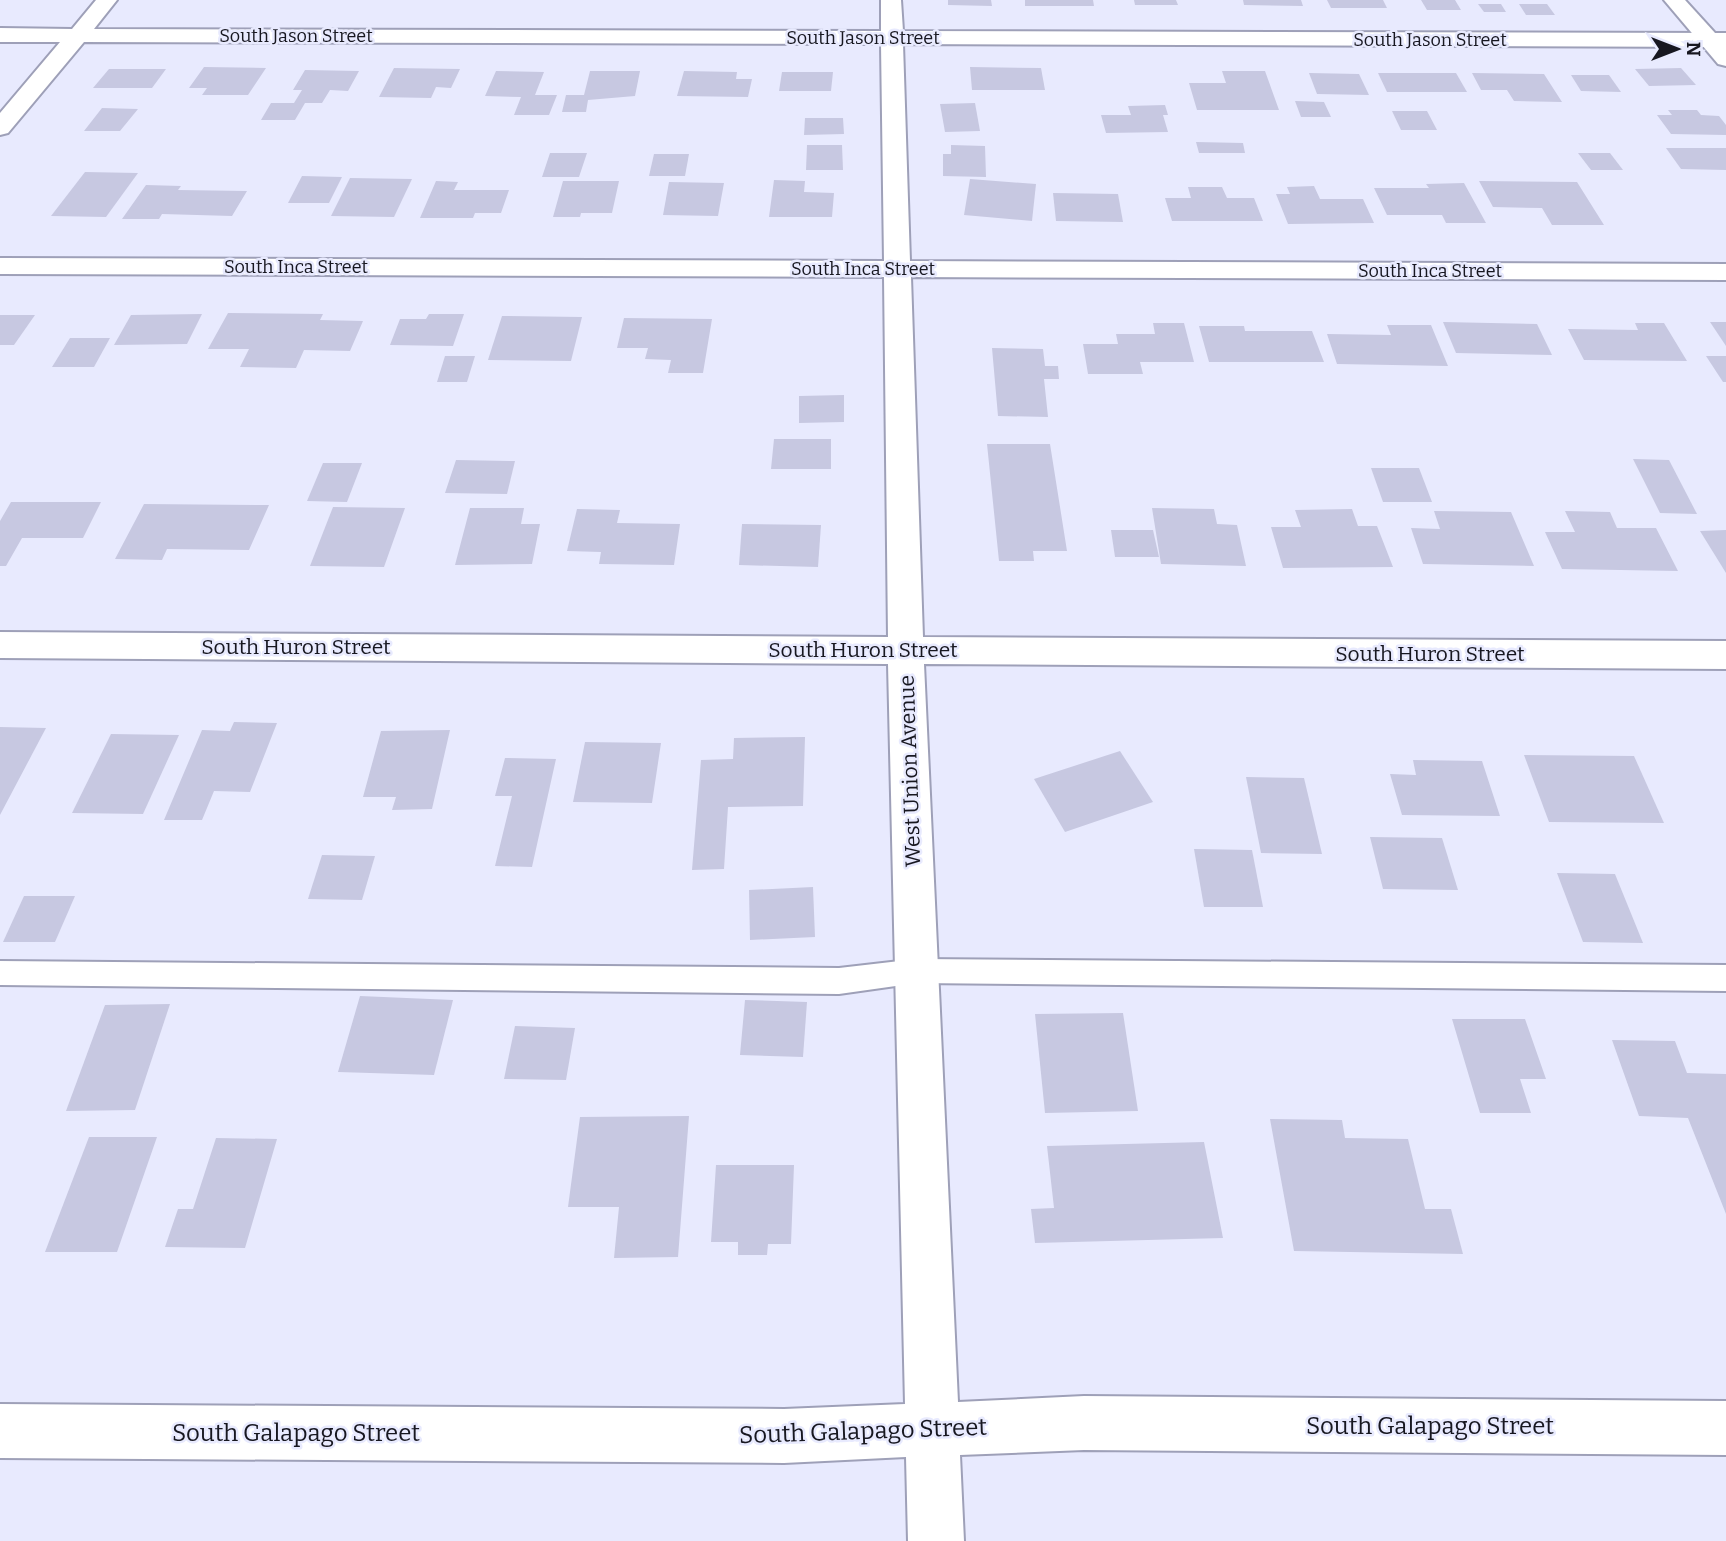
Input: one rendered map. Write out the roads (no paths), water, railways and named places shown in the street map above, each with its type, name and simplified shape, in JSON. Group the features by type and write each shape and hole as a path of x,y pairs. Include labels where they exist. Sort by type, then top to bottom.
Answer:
{"street":[{"path":"0,128 107,0"},
{"name":"West Union Avenue","path":"891,0 906,650 936,1541"},
{"path":"1674,0 1718,40 1726,59"},
{"name":"South Jason Street","path":"0,34 1718,40"},
{"name":"South Inca Street","path":"0,265 1726,272"},
{"name":"South Huron Street","path":"0,645 1726,655"},
{"name":"South Galapago Street","path":"0,1431 784,1436 1084,1423 1726,1428"}],"lane":[{"path":"0,973 839,981 917,971 1726,978"}]}
